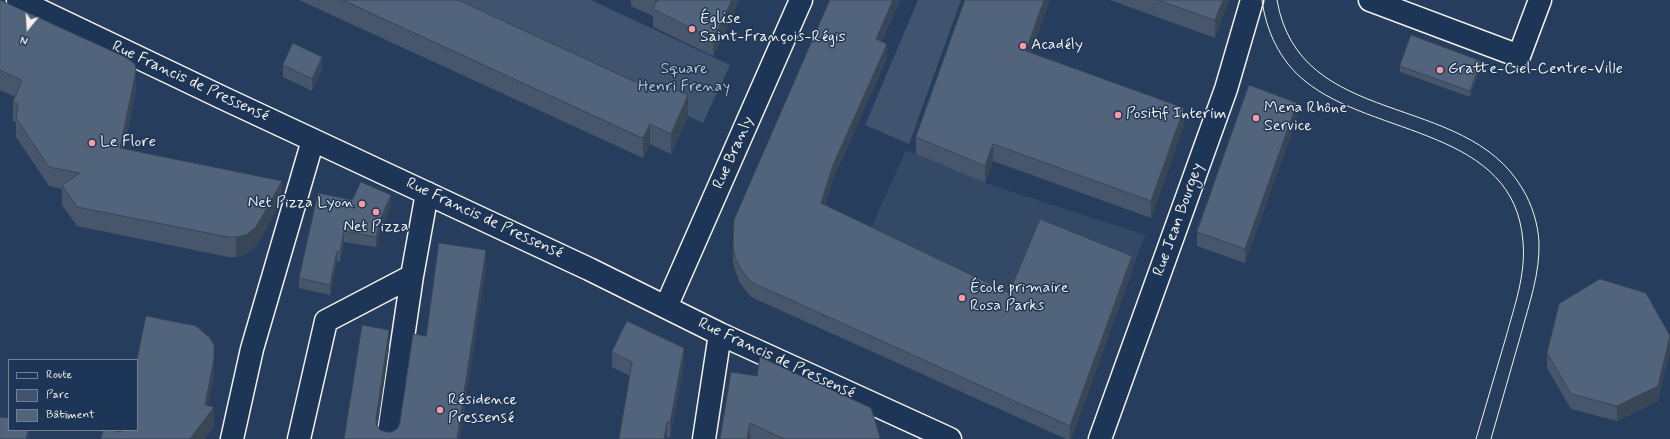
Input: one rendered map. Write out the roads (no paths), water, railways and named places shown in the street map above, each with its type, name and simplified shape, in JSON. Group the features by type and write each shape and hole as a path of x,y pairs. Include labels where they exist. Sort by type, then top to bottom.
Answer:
{"street":[{"name":"Rue Francis de Pressensé","path":"18,0 589,269 912,431 950,439"},
{"name":"Rue Branly","path":"666,307 801,0"},
{"name":"Rue Jean Bourgey","path":"1100,439 1226,89 1252,0"},
{"path":"1370,0 1519,56 1540,0"},
{"path":"232,439 252,349 313,140"},
{"path":"388,439 412,276 427,193"},
{"path":"299,439 326,321 412,276"},
{"path":"704,439 720,334"}],"tram line":[{"path":"1262,0 1267,23 1281,55 1305,81 1334,99 1367,114 1436,140 1468,156 1495,177 1514,205 1523,242 1523,267 1519,291 1476,439"},
{"path":"1277,0 1291,41 1316,70 1349,91 1462,136 1496,157 1522,188 1529,201 1536,221 1539,242 1538,266 1491,439"}],"place":[{"name":"Église Saint-François-Régis","path":"692,29"},
{"name":"Acadély","path":"1023,46"},
{"name":"Gratte-Ciel-Centre-Ville","path":"1440,70"},
{"name":"Positif Interim","path":"1118,115"},
{"name":"Mena Rhône Service","path":"1256,118"},
{"name":"Le Flore","path":"92,143"},
{"name":"Net Pizza Lyon","path":"362,204"},
{"name":"Net Pizza","path":"376,212"},
{"name":"École primaire Rosa Parks","path":"962,298"},
{"name":"Résidence Pressensé","path":"440,410"}],"park label":[{"name":"Square Henri Frenay","path":"684,79"}]}
